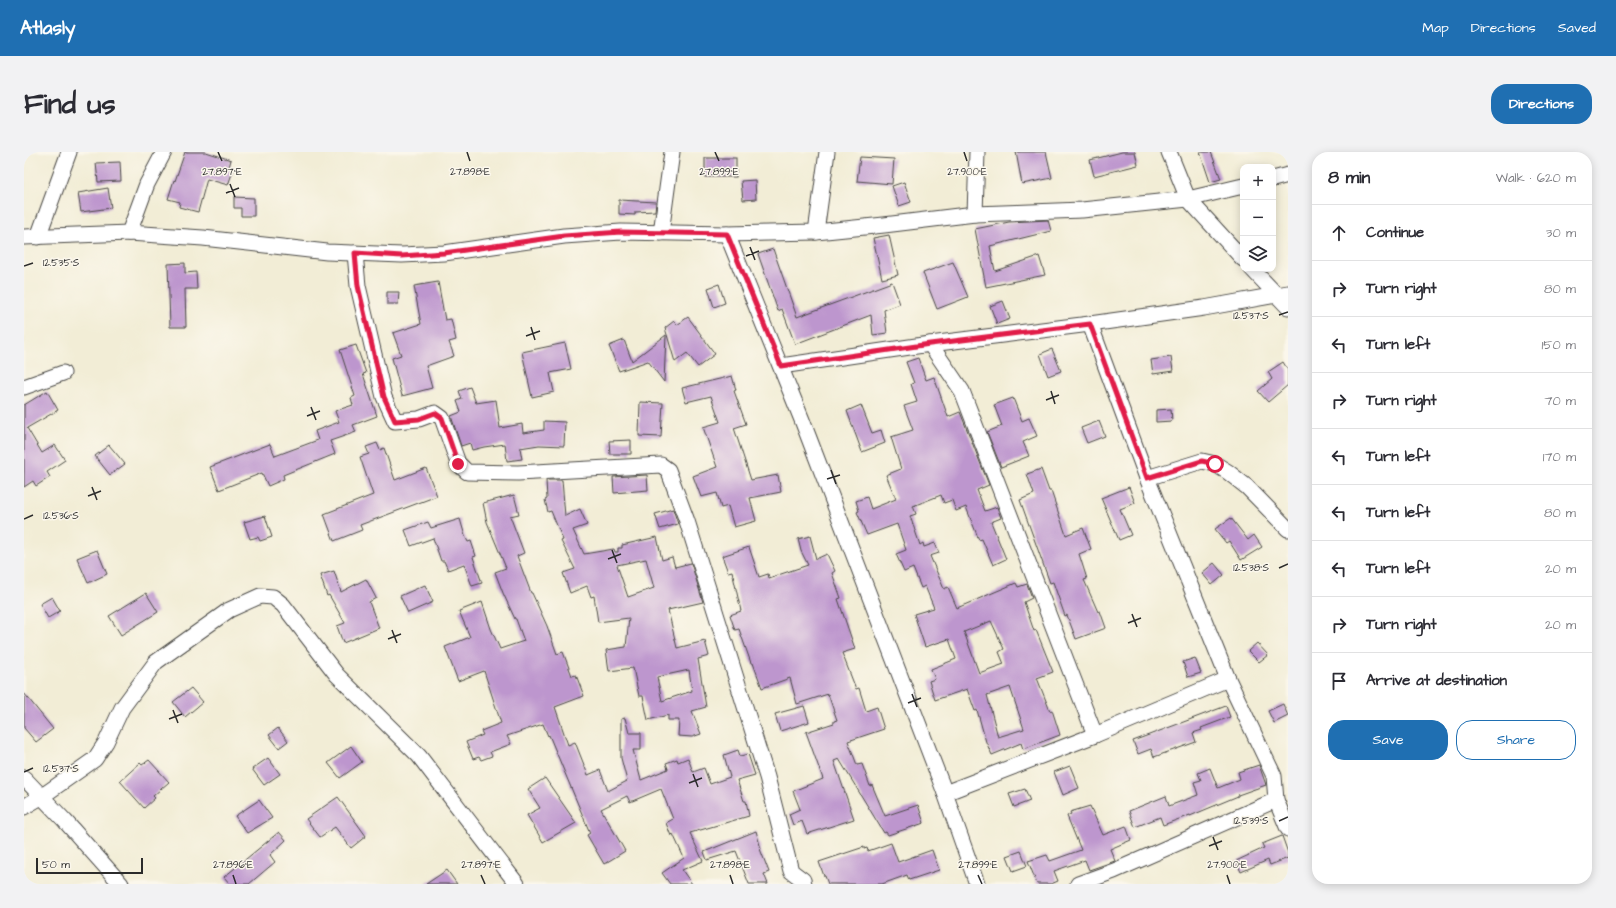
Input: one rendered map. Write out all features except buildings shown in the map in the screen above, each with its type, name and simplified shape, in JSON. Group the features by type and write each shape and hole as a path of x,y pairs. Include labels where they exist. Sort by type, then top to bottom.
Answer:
{"street":[{"path":"69,152 31,237 129,233 203,238 327,252 402,256 444,253 564,236 621,232 727,234 816,232 884,226 975,214 1082,210 1188,199 1240,187"},
{"path":"129,233 147,184 164,152"},
{"path":"661,233 672,152"},
{"path":"816,232 827,152"},
{"path":"975,214 977,152"},
{"path":"1169,152 1188,199 1240,256"},
{"path":"1276,178 1288,175"},
{"path":"727,234 781,366 945,792 977,884"},
{"path":"355,253 358,286 384,397 395,421 419,419 435,413 442,418 458,464 466,472 518,474 661,465 668,470 687,521 767,777 791,871 802,880 804,884"},
{"path":"1256,272 1282,294 1288,307"},
{"path":"781,366 930,344 1204,308 1282,294"},
{"path":"1090,324 1147,478 1228,680 1274,776 1276,800 1288,829"},
{"path":"930,344 962,391 1095,735"},
{"path":"24,387 62,373"},
{"path":"1147,478 1202,461 1215,464 1247,487 1288,529"},
{"path":"24,806 41,797 95,759 106,742 122,708 156,662 229,610 260,596 273,597 283,605 337,675 419,756 517,884"},
{"path":"945,792 1095,735 1228,680"},
{"path":"24,778 65,821 121,884"},
{"path":"1078,884 1114,871 1276,800"}],"route":[{"path":"458,464 442,418 435,413 419,419 395,421 384,397 358,286 355,253 402,256 444,253 564,236 621,232 727,234 781,366 930,344 1090,324 1147,478 1202,461 1215,464"}]}
